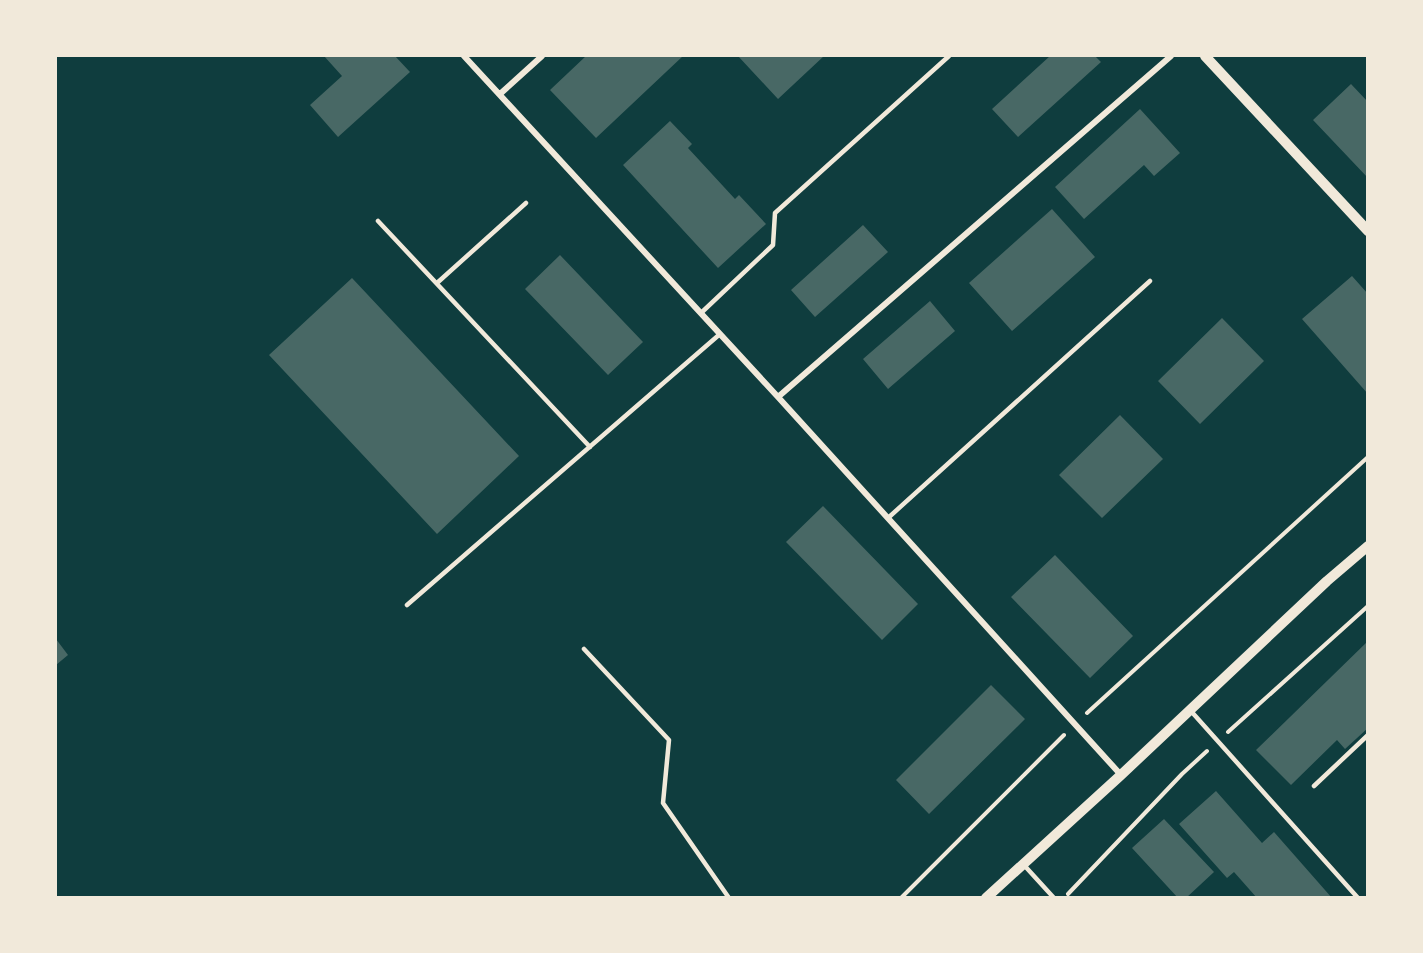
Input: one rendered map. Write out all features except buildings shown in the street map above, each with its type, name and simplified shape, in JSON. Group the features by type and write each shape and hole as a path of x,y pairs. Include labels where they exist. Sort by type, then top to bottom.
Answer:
{"street":[{"path":"464,56 1121,775"},
{"path":"500,94 542,56"},
{"path":"778,397 1171,56"},
{"path":"1205,56 1368,231"},
{"path":"986,897 1368,546"}],"lane":[{"path":"700,313 773,245 775,213 949,56"},
{"path":"437,283 526,203"},
{"path":"378,220 590,447"},
{"path":"888,518 1150,281"},
{"path":"406,605 720,334"},
{"path":"584,649 669,740 663,803 729,897"},
{"path":"1190,710 1358,897"},
{"path":"1314,786 1368,735"},
{"path":"1023,864 1054,897"}],"path":[{"path":"901,897 1075,724 1368,457"}]}
